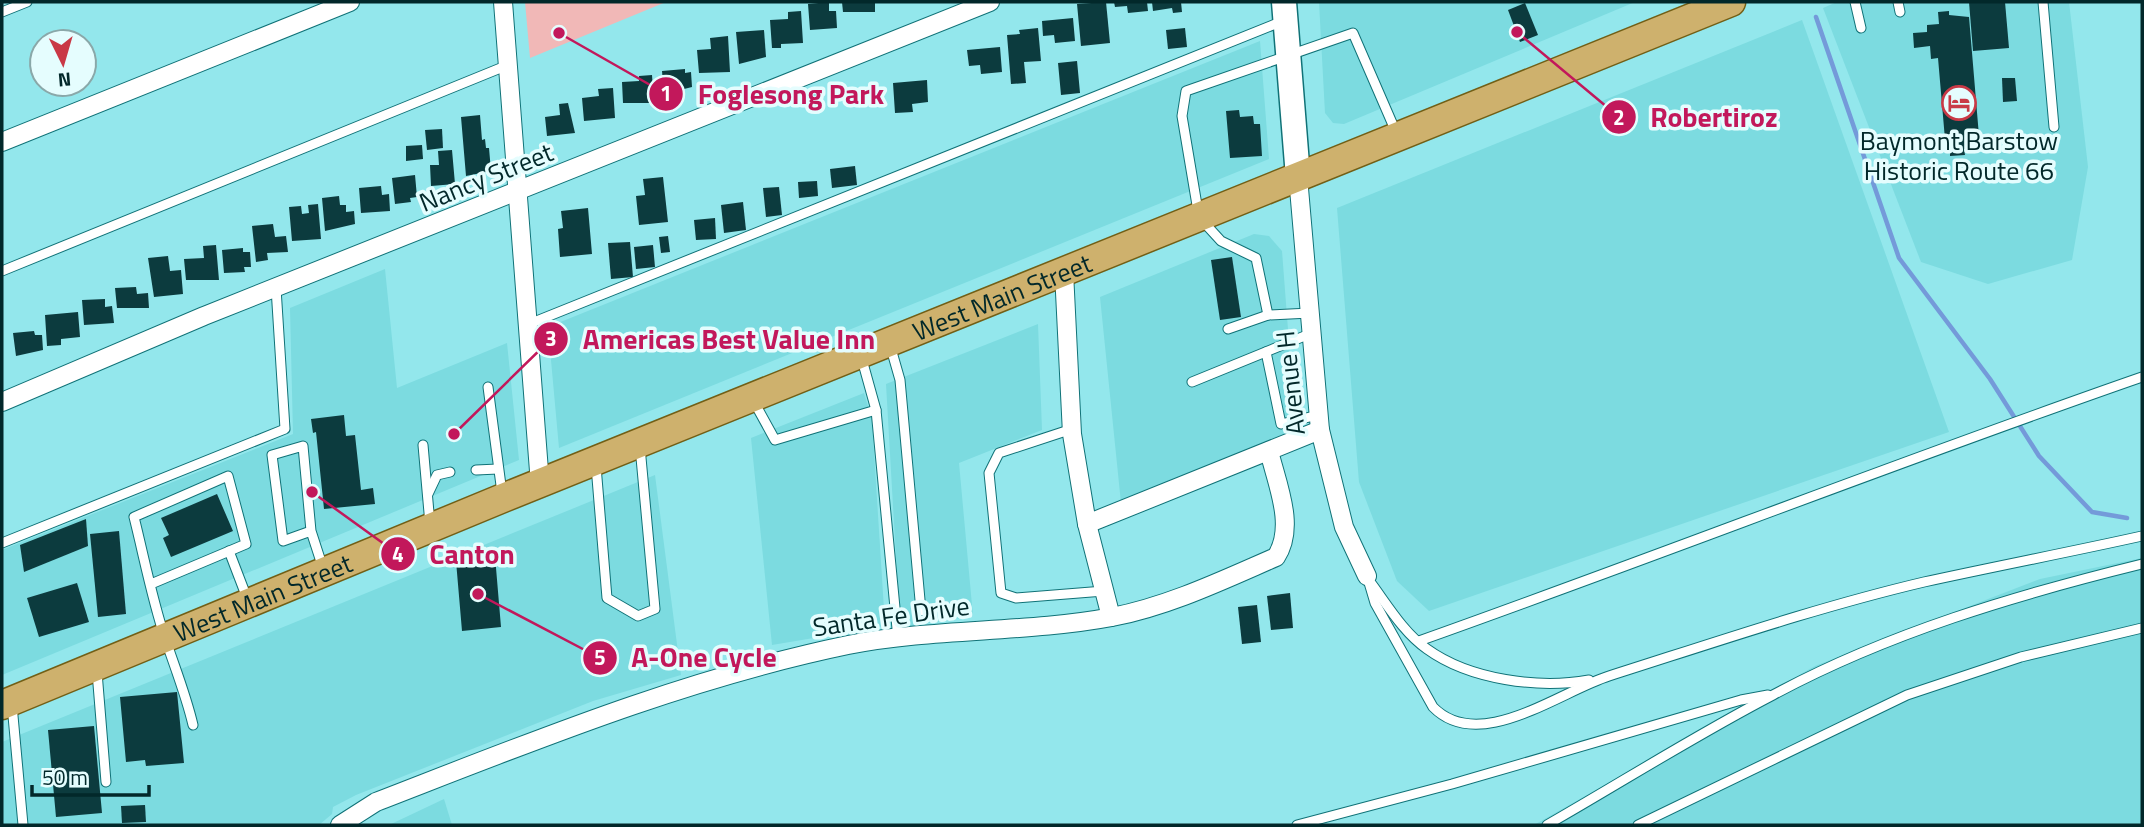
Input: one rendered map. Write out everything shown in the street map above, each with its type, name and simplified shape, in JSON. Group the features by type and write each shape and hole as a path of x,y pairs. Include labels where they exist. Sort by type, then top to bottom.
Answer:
{"main road":[{"name":"West Main Street","path":"7,703 503,498 1719,4"}],"street":[{"path":"2,142 350,2"},
{"path":"503,2 540,484"},
{"name":"Nancy Street","path":"2,402 276,288 519,193 990,2"},
{"path":"1284,11 1298,177"},
{"name":"Avenue H","path":"1298,177 1319,423 1344,527 1367,576"},
{"path":"1064,272 1072,429 1087,524 1111,617"},
{"path":"1087,524 1269,451 1319,423"},
{"name":"Santa Fe Drive","path":"340,825 376,802 613,710 755,666 852,644 1111,617 1175,599 1276,557 1284,545 1286,530 1269,451"}],"lane":[{"path":"2,12 27,2"},
{"path":"1855,2 1861,28"},
{"path":"1898,2 1899,12"},
{"path":"2043,2 2054,127"},
{"path":"529,324 1284,11"},
{"path":"1268,315 1256,258 1221,241 1199,217 1182,117 1186,91 1353,33 1398,136"},
{"path":"2,271 508,65"},
{"path":"2,543 285,429 276,288"},
{"path":"1228,329 1268,315 1310,313"},
{"path":"1192,382 1312,333"},
{"path":"889,342 900,380 921,611"},
{"path":"1266,352 1281,424 1319,423"},
{"path":"861,354 876,410 898,639"},
{"path":"1419,641 2142,377"},
{"path":"488,387 503,498"},
{"path":"752,398 775,440 876,410"},
{"path":"1072,429 999,453 989,473 1001,593 1016,598 1104,591"},
{"path":"596,461 607,598 638,616 655,609 640,443"},
{"path":"423,445 430,529"},
{"path":"311,531 283,541 272,455 303,446 311,531 324,572"},
{"path":"475,471 498,469"},
{"path":"427,495 437,475 450,472"},
{"path":"151,584 246,544 228,476 134,517 151,584 165,638 185,687 193,725"},
{"path":"1367,576 1375,603 1433,707 1444,718 1460,724 1480,726 1502,721 1605,677 1873,595 2142,536"},
{"path":"229,551 249,603"},
{"path":"1547,825 1774,694 1880,646 2025,593 2142,564"},
{"path":"1367,576 1428,650 1462,666 1525,683 1555,685 1605,677"},
{"path":"1638,825 1907,695 2021,657 2142,628"},
{"path":"96,666 106,782"},
{"path":"1297,825 1452,784 1741,699 1774,694"},
{"path":"7,703 23,825"}],"shaded area":[{"path":"525,2 666,2 530,58"},
{"path":"1319,2 1635,2 1344,124 1333,123 1325,113"},
{"path":"1837,2 2069,2 2088,167 2072,260 1988,284 1921,262 1823,8"},
{"path":"1802,20 1949,432 1429,611 1397,581 1359,482 1337,208"},
{"path":"1260,41 1269,159 559,448 548,327"},
{"path":"1254,234 1269,236 1282,251 1296,434 1121,503 1100,297"},
{"path":"385,269 397,388 507,343 519,460 2,675 2,550 293,434 290,308"},
{"path":"1038,324 1042,430 959,463 973,616 900,628 886,384"},
{"path":"864,393 872,419 885,626 772,645 751,438"},
{"path":"655,475 681,675 593,701 356,795 333,807 332,814 319,825 2,825 2,742"},
{"path":"2142,558 2142,825 1534,825 1815,666 2040,579"},
{"path":"444,799 452,825 389,825"}],"building":[{"path":"829,2 829,11 836,11 837,28 810,30 808,4"},
{"path":"842,2 875,2 875,12 843,12"},
{"path":"1106,2 1110,43 1081,46 1077,4"},
{"path":"1114,2 1147,2 1148,11 1128,13 1127,6 1115,7"},
{"path":"1152,2 1181,2 1182,12 1173,13 1172,8 1153,11"},
{"path":"1969,2 2005,2 2009,48 1973,51"},
{"path":"1525,3 1538,35 1520,42 1508,10"},
{"path":"801,11 803,43 781,44 781,48 772,48 770,20 788,19 788,12"},
{"name":"Baymont Barstow Historic Route 66","path":"1949,11 1949,15 1969,17 1980,148 1964,149 1965,155 1950,156 1950,151 1946,151 1938,58 1931,59 1930,46 1914,48 1913,33 1927,32 1927,25 1939,24 1938,12"},
{"path":"1073,18 1075,41 1055,43 1054,35 1043,36 1042,21"},
{"path":"1038,28 1041,61 1024,62 1026,83 1011,84 1007,35 1020,34 1019,30"},
{"path":"1185,28 1187,47 1168,49 1166,30"},
{"path":"764,30 766,57 739,64 736,32"},
{"path":"728,36 730,72 699,73 697,50 711,49 710,38"},
{"path":"1000,47 1002,72 981,74 980,65 969,66 967,50"},
{"path":"1077,61 1080,93 1061,95 1058,63"},
{"path":"685,69 685,73 691,72 692,87 664,94 662,71"},
{"path":"652,75 654,103 623,103 622,82 639,81 639,76"},
{"path":"2002,78 2015,78 2017,101 2003,102"},
{"path":"927,80 928,102 912,104 913,112 895,113 893,83"},
{"path":"613,88 615,118 584,121 582,98 599,96 598,89"},
{"path":"568,103 575,133 547,136 545,117 560,115 559,104"},
{"path":"1239,110 1240,117 1253,116 1254,124 1260,124 1262,156 1230,158 1226,111"},
{"path":"480,115 482,140 485,139 486,148 489,148 491,171 466,176 461,117"},
{"path":"442,129 443,148 427,150 425,130"},
{"path":"422,145 423,159 406,161 406,146"},
{"path":"452,150 455,184 431,186 430,165 439,165 438,151"},
{"path":"855,166 857,185 832,188 830,169"},
{"path":"415,175 417,197 410,198 411,202 395,204 392,178"},
{"path":"663,177 668,222 639,225 636,196 645,195 643,179"},
{"path":"817,181 818,196 799,198 798,182"},
{"path":"381,186 382,195 389,194 390,211 361,213 359,188"},
{"path":"779,187 782,215 766,217 763,188"},
{"path":"339,196 340,205 346,205 346,212 354,211 355,224 325,231 322,198"},
{"path":"743,202 746,230 724,233 721,205"},
{"path":"318,204 321,239 292,241 289,207 301,206 302,214 309,213 308,205"},
{"path":"588,208 592,254 560,257 558,229 563,228 561,211"},
{"path":"715,218 716,239 696,240 694,220"},
{"path":"273,224 275,237 286,236 288,252 267,253 268,260 256,262 252,226"},
{"path":"668,236 670,252 661,253 659,237"},
{"path":"630,242 633,277 611,279 608,243"},
{"path":"216,245 219,280 186,280 184,259 204,258 203,246"},
{"path":"653,245 655,267 636,269 634,247"},
{"path":"243,248 243,252 250,252 251,267 244,267 245,272 224,273 222,250"},
{"path":"168,256 170,271 181,270 183,294 154,297 148,258"},
{"path":"1232,257 1241,317 1220,320 1211,260"},
{"path":"136,287 137,294 148,293 149,308 117,308 115,288"},
{"path":"105,299 105,307 112,306 114,323 84,325 82,300"},
{"path":"78,312 80,337 61,339 61,345 47,346 45,315"},
{"path":"34,331 35,335 42,335 43,350 16,356 13,333"},
{"path":"344,415 346,436 355,435 361,490 373,488 375,504 324,509 316,432 313,433 311,419"},
{"path":"217,494 233,531 171,557 163,538 169,535 161,518"},
{"path":"86,519 88,546 24,572 20,545"},
{"path":"119,531 126,614 98,617 90,534"},
{"path":"491,551 492,556 495,556 501,627 462,631 456,561 458,554"},
{"path":"77,583 89,622 39,637 27,598"},
{"path":"1290,593 1293,628 1271,630 1267,596"},
{"path":"1257,605 1261,642 1242,644 1238,607"},
{"path":"177,692 184,763 146,766 145,760 126,762 120,697"},
{"path":"94,726 102,813 56,817 48,730"},
{"path":"145,805 146,822 122,823 121,806"}],"waterway":[{"path":"1816,17 1899,258 1990,379 2039,456 2092,512 2127,518"}],"place":[{"name":"Robertiroz","path":"1517,32"},
{"name":"Foglesong Park","path":"559,33"},
{"name":"Baymont Barstow Historic Route 66","path":"1959,103"},
{"name":"Americas Best Value Inn","path":"454,434"},
{"name":"Canton","path":"312,492"},
{"name":"A-One Cycle","path":"478,594"}]}
